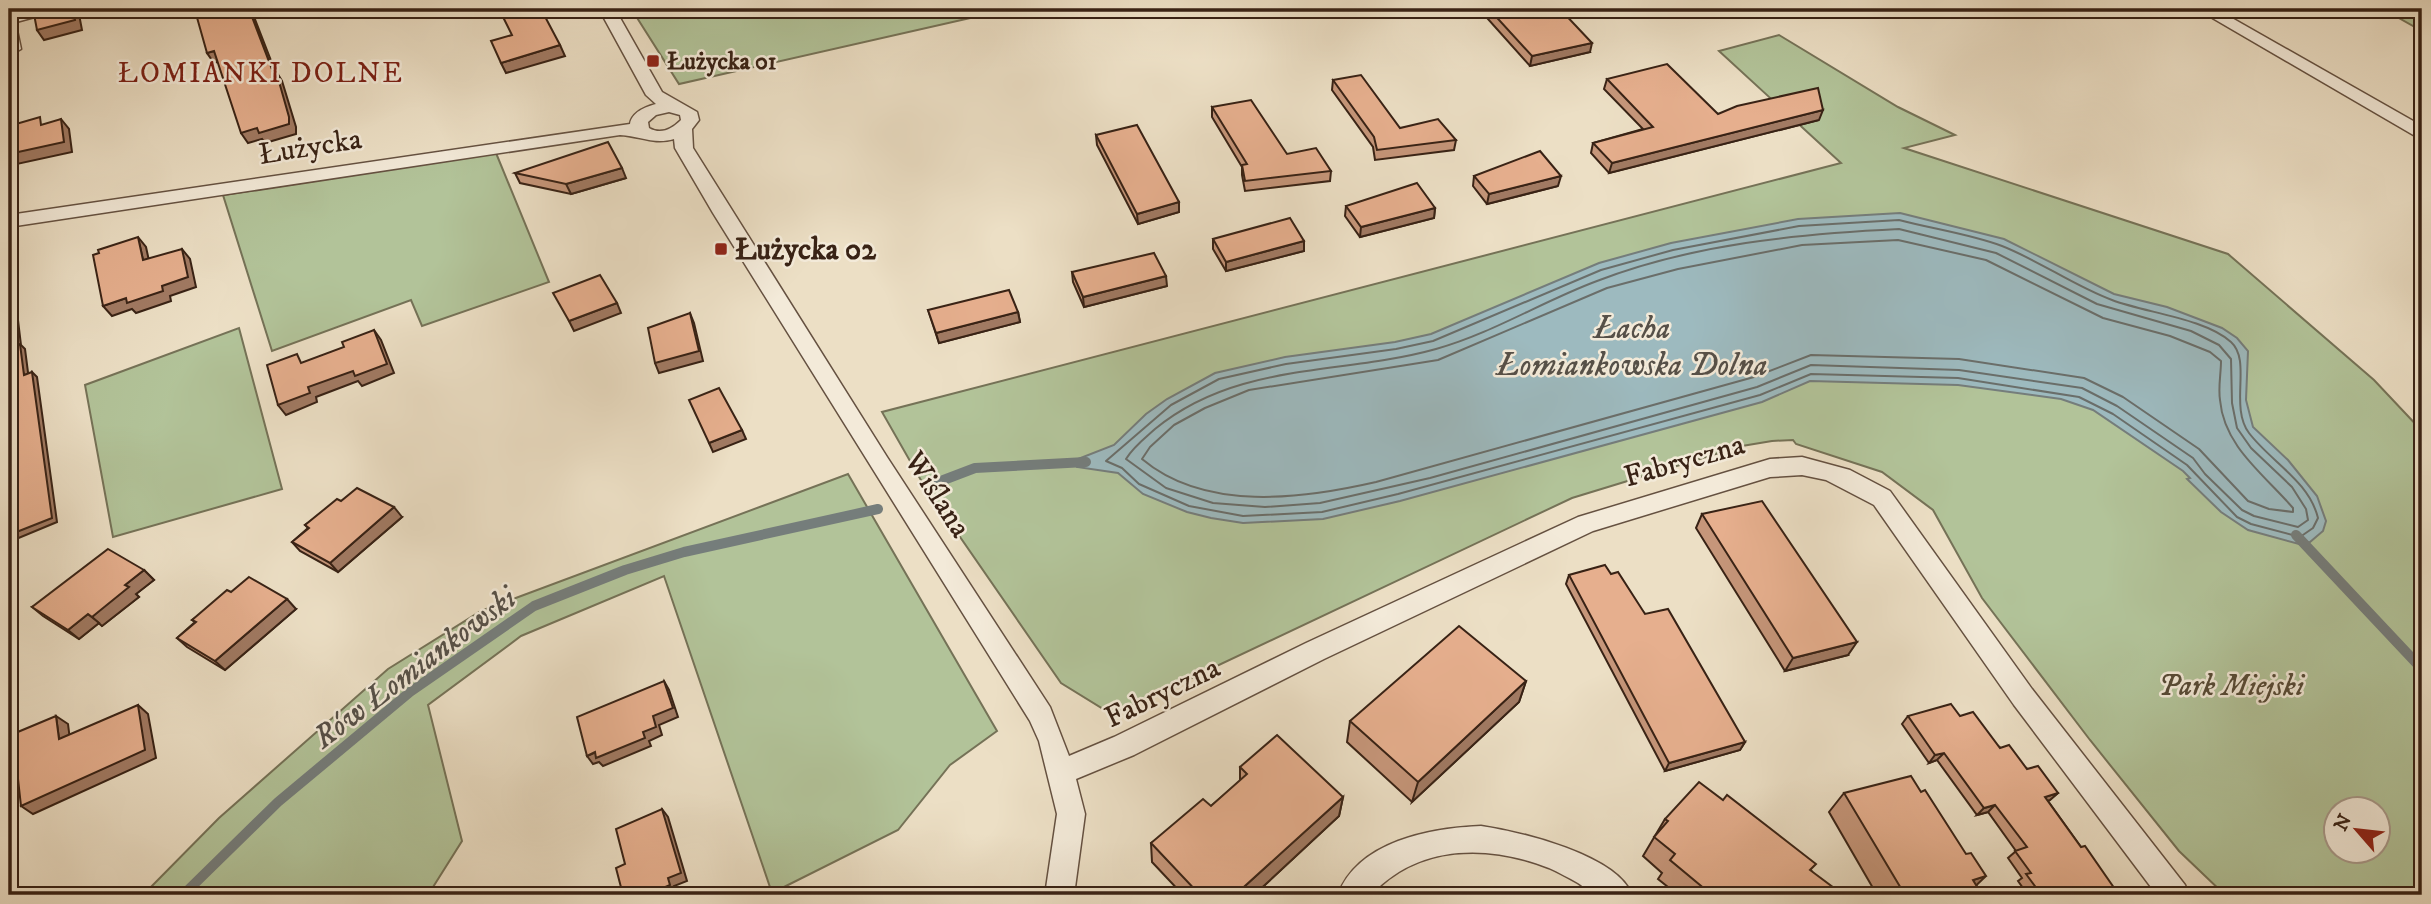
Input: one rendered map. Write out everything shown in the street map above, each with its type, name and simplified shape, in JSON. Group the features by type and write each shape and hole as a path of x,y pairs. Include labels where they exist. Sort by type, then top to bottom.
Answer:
{"street":[{"path":"9,19 47,9"},
{"path":"607,9 641,117 670,106 688,112 690,120 684,138"},
{"path":"2205,9 2422,134"},
{"path":"9,30 12,49"},
{"name":"Wiślana","path":"641,117 649,136 684,138 806,349 1041,715 1071,814 1059,895"},
{"name":"Łużycka","path":"9,221 641,117"},
{"name":"Fabryczna","path":"1060,773 1124,746 1315,651 1586,524 1770,468 1793,464 1813,466 1850,478 1882,498 2023,697 2175,895"},
{"path":"1352,895 1362,880 1388,861 1415,847 1468,838 1522,845 1570,863 1618,895"}],"green space":[{"path":"656,9 1010,9 679,84 634,13"},
{"path":"2383,9 2422,9 2422,31"},
{"name":"Park Miejski","path":"1779,35 1898,107 1955,135 1904,148 2228,254 2374,380 2422,431 2422,895 2225,895 2179,851 1982,598 1933,510 1882,472 1796,444 1793,440 1742,446 1572,498 1113,715 1061,683 922,482 882,412 1841,163 1719,51"},
{"path":"496,153 549,282 422,326 411,300 272,351 223,195"},
{"path":"239,328 282,489 113,537 85,385"},
{"path":"848,474 997,731 950,765 898,830 772,893 664,576 521,636 428,705 462,841 428,895 143,895 219,818 388,669 481,611"}],"water":[{"name":"Łacha Łomiankowska Dolna","path":"1900,213 2004,239 2114,294 2167,307 2222,328 2237,338 2248,351 2246,400 2253,427 2288,460 2317,496 2326,521 2323,531 2310,542 2299,544 2248,530 2221,512 2187,479 2190,478 2183,471 2093,410 2061,399 1958,385 1810,381 1762,402 1400,501 1323,519 1243,523 1211,518 1187,512 1143,494 1118,473 1077,467 1078,459 1114,445 1146,414 1167,399 1215,373 1285,357 1395,342 1431,334 1599,263 1671,243 1798,219"}],"building":[{"path":"33,9 73,9 75,20 37,30"},
{"path":"201,9 249,9 273,72 276,71 289,124 259,133 257,128 241,133 214,51 207,53 196,14 202,12"},
{"path":"499,9 541,9 560,45 501,63 491,41 512,35"},
{"path":"1489,9 1560,9 1592,43 1532,56"},
{"path":"1667,64 1718,114 1737,106 1818,88 1823,110 1612,163 1593,143 1653,127 1607,79"},
{"path":"1361,75 1400,128 1438,119 1456,140 1377,150 1374,137 1333,80"},
{"path":"1251,100 1287,154 1316,148 1331,171 1245,181 1242,165 1247,164 1212,107"},
{"path":"40,117 41,125 61,119 64,142 9,154 9,126"},
{"path":"1137,125 1179,202 1137,214 1096,135"},
{"path":"608,142 622,168 566,184 515,173"},
{"path":"1540,151 1561,176 1489,194 1474,176"},
{"path":"1417,183 1435,208 1361,227 1346,206"},
{"path":"1290,218 1304,241 1226,262 1213,239"},
{"path":"138,237 143,260 182,249 188,277 162,286 163,291 127,303 126,298 103,306 93,255 99,253 98,250"},
{"path":"1154,253 1166,276 1083,297 1072,272"},
{"path":"600,275 617,303 569,321 553,293"},
{"path":"1009,290 1018,312 936,333 928,310"},
{"path":"12,306 16,346 20,344 24,375 32,372 52,518 9,535 9,307"},
{"path":"690,313 699,351 655,363 648,328"},
{"path":"374,330 387,364 355,376 353,371 308,387 310,393 278,405 267,365 297,354 301,363 344,347 342,342"},
{"path":"719,388 742,430 709,443 689,400"},
{"path":"357,488 394,507 330,563 292,542 309,528 305,525 337,499 341,501"},
{"path":"1762,501 1857,642 1793,658 1702,514"},
{"path":"108,549 144,570 125,585 129,587 92,617 88,614 68,630 32,607"},
{"path":"1605,565 1611,574 1618,572 1645,614 1668,609 1745,742 1669,763 1569,575"},
{"path":"249,577 287,599 215,661 177,638 196,622 192,620 227,590 231,592"},
{"path":"1459,626 1526,681 1418,782 1350,721"},
{"path":"664,681 673,708 653,716 656,727 643,732 645,738 596,758 595,752 587,756 577,717"},
{"path":"1951,704 1960,716 1973,712 2000,748 2009,745 2027,769 2038,766 2058,793 2045,797 2081,847 2085,846 2119,895 2034,895 2040,893 2026,874 2031,873 2015,851 2027,847 1995,805 1984,808 1944,753 1935,755 1908,716"},
{"path":"138,705 145,750 21,806 13,734 56,716 59,739"},
{"path":"1277,735 1343,797 1235,895 1200,895 1151,843 1203,799 1211,806 1247,774 1240,767"},
{"path":"1911,776 1921,792 1925,790 1966,854 1971,853 1986,876 1973,880 1982,895 1905,895 1844,793"},
{"path":"1699,782 1723,800 1727,795 1816,864 1810,870 1834,888 1828,895 1712,895 1670,860 1675,854 1654,837 1668,821 1665,819"},
{"path":"662,809 681,873 668,878 670,885 647,895 644,890 623,895 616,868 625,864 616,829"}],"waterway":[{"name":"Rów Łomiankowski","path":"933,484 975,468 1086,462"},
{"name":"Rów Łomiankowski","path":"183,895 278,802 410,692 534,606 625,570 684,552 878,509"},
{"name":"Rów Łomiankowski","path":"2296,535 2422,669"}],"place":[{"name":"Łużycka 01","path":"653,61"},
{"name":"Łużycka 02","path":"721,249"}],"district":[{"name":"ŁOMIANKI DOLNE","path":"261,72"}]}
